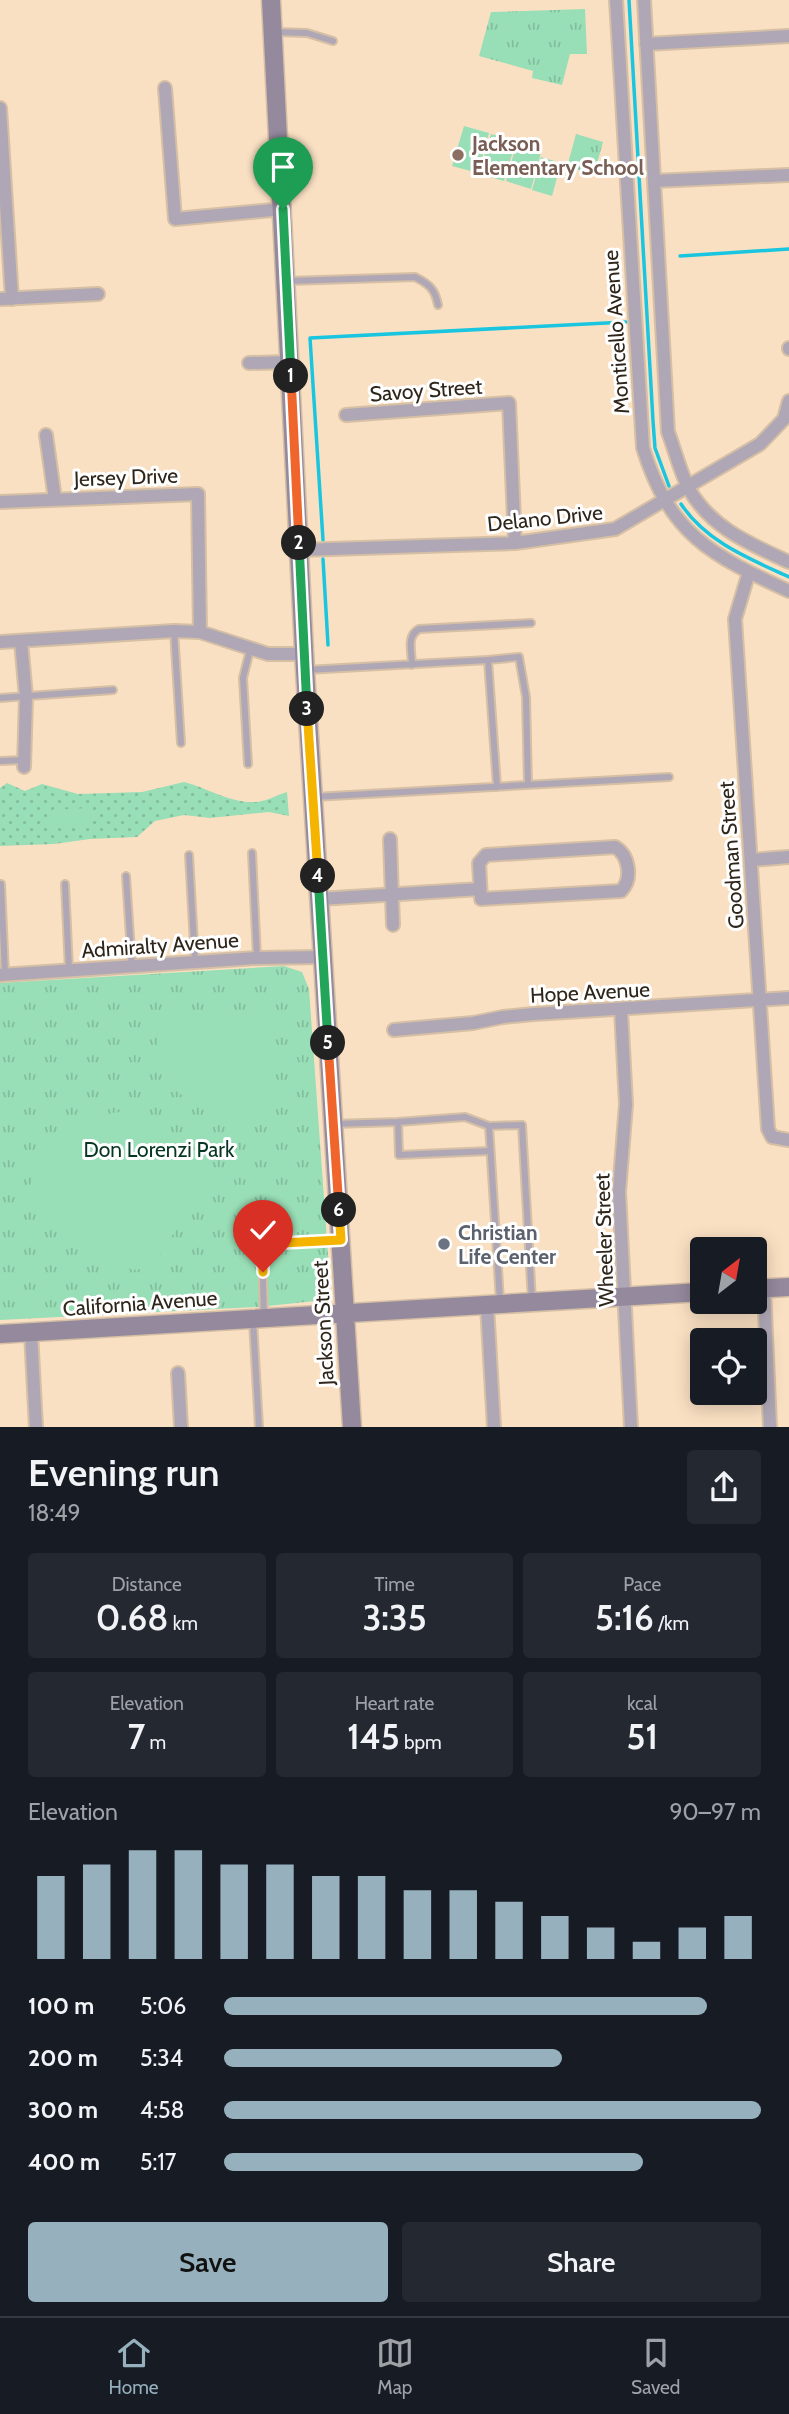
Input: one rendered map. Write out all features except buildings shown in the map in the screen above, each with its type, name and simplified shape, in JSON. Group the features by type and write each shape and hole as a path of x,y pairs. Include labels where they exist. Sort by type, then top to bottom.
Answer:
{"main road":[{"name":"Jackson Street","path":"271,0 304,662 352,1427"},
{"path":"767,1288 789,1287"},
{"name":"California Avenue","path":"0,1334 690,1293"}],"street":[{"name":"Monticello Avenue","path":"615,0 643,448 652,478 664,502 688,533 718,556 789,591"},
{"path":"644,0 668,432 688,487 700,506 721,527 789,562"},
{"path":"646,44 789,36"},
{"path":"165,88 175,219 283,209"},
{"path":"0,108 6,299 99,294"},
{"path":"654,181 789,175"},
{"path":"249,363 290,362"},
{"name":"Delano Drive","path":"299,550 515,543 615,529 760,444 784,419 789,401"},
{"name":"Savoy Street","path":"346,415 509,403 515,543"},
{"path":"46,435 55,499"},
{"name":"Jersey Drive","path":"0,502 198,494 200,632"},
{"name":"Goodman Street","path":"749,572 735,619 768,1129 772,1137 789,1140"},
{"path":"0,642 174,631 200,632 250,650 304,662"},
{"path":"21,641 26,697 23,762"},
{"path":"390,839 393,925"},
{"path":"615,847 626,857 628,879 626,887 621,891 481,899 481,889 479,863 486,855 615,847"},
{"path":"751,860 789,857"},
{"path":"319,899 481,889"},
{"name":"Admiralty Avenue","path":"3,975 257,958 322,957"},
{"name":"Hope Avenue","path":"394,1030 534,1014 789,999"},
{"name":"Wheeler Street","path":"621,1010 626,1104 619,1192 631,1427"},
{"path":"493,1305 494,1427"},
{"path":"761,1314 770,1427"},
{"path":"31,1333 36,1427"},
{"path":"178,1373 181,1427"}],"lane":[{"path":"273,32 307,33 333,41"},
{"path":"286,281 415,277 436,292 438,305"},
{"path":"412,664 411,639 419,629 531,622"},
{"path":"174,631 181,743"},
{"path":"248,764 243,678 250,650"},
{"path":"304,662 412,664 519,657 526,697 528,785"},
{"path":"488,660 496,787"},
{"path":"0,698 113,690"},
{"path":"0,761 23,762"},
{"path":"313,797 669,777"},
{"path":"252,853 257,958"},
{"path":"189,855 195,963"},
{"path":"125,876 132,967"},
{"path":"1,884 3,975"},
{"path":"65,884 69,970"},
{"path":"333,1124 465,1117 489,1126 522,1125 532,1303"},
{"path":"398,1122 399,1155 490,1151"},
{"path":"489,1126 493,1305"},
{"path":"259,1427 258,1318 262,1244 341,1240"}],"green space":[{"path":"585,9 587,54 570,54 562,85 532,78 533,71 479,56 491,12"},
{"path":"464,126 489,133 478,173 452,166"},
{"path":"491,134 516,141 504,181 479,174"},
{"path":"576,134 603,142 594,174 567,167"},
{"path":"517,142 542,149 531,189 506,181"},
{"path":"541,157 561,163 552,196 532,190"},
{"path":"184,782 245,802 263,801 287,792 289,816 269,812 210,818 184,815 155,821 137,837 0,846 0,788 7,783 25,791 42,784 78,794 142,792"},
{"path":"90,808 91,825 51,827 50,810"},
{"name":"Don Lorenzi Park","path":"284,966 302,972 309,989 330,1282 330,1293 325,1300 258,1307 0,1320 0,983"},
{"path":"258,1011 270,1019 274,1125 208,1113 173,1089 157,1054 158,1017"},
{"path":"116,1112 150,1116 180,1138 211,1176 151,1268 132,1270 30,1211 30,1185 47,1149 76,1124"}],"waterway":[{"path":"629,0 655,448 669,486"},
{"path":"680,256 789,249"},
{"path":"323,540 310,338 626,322"},
{"path":"681,504 691,517 716,539 744,556 789,577"},
{"path":"323,559 328,645"}],"place":[{"name":"Jackson Elementary School","path":"458,155"},
{"name":"Christian Life Center","path":"444,1244"}],"route":[{"path":"263,1272 262,1244 341,1240 305,670 283,209"}]}
